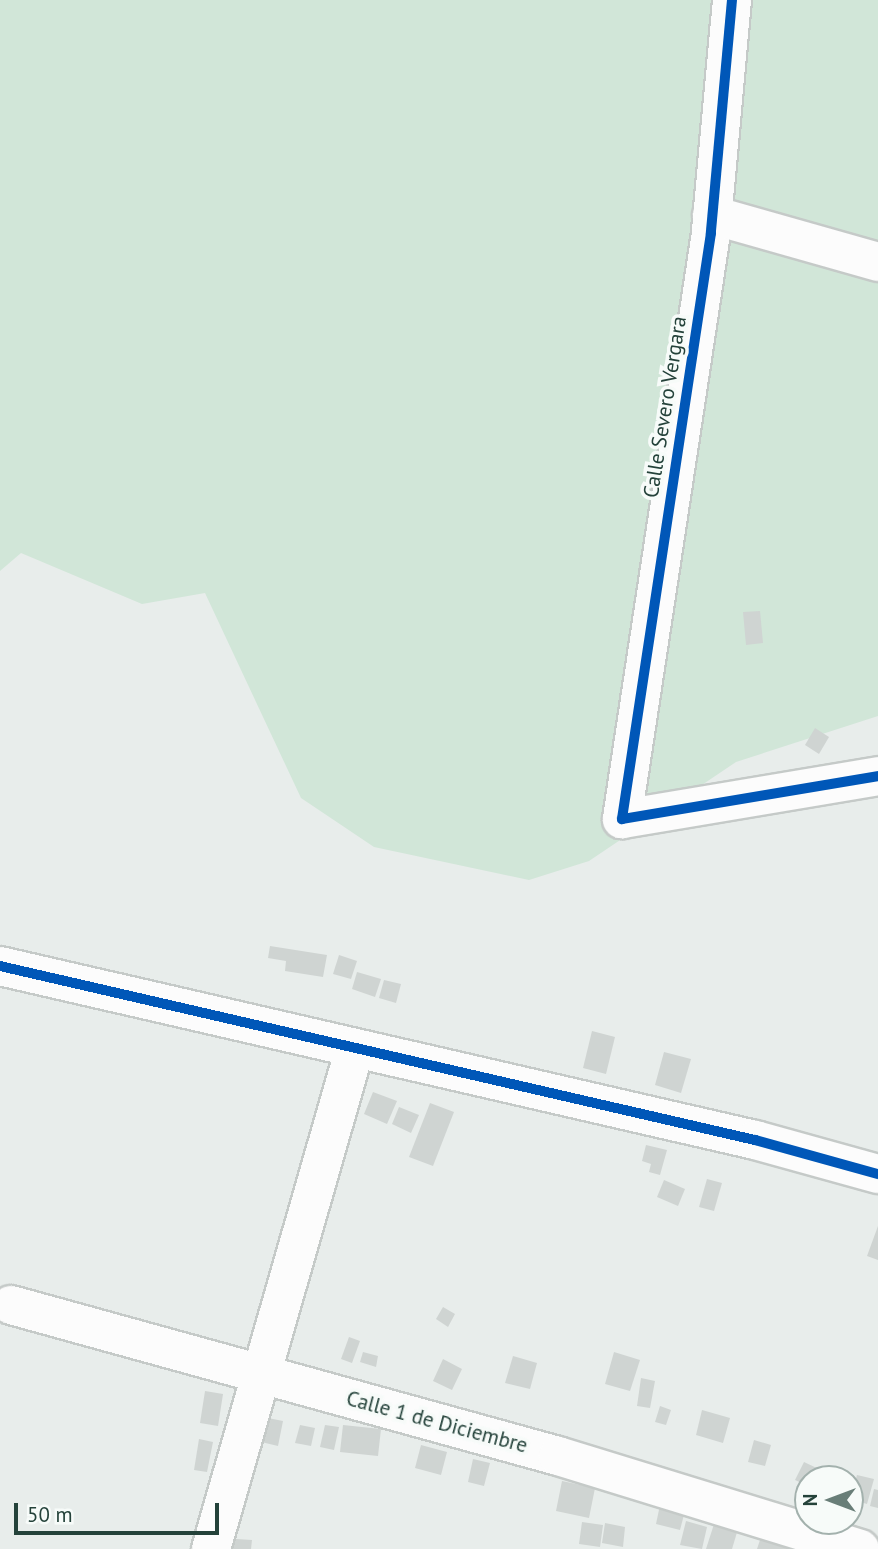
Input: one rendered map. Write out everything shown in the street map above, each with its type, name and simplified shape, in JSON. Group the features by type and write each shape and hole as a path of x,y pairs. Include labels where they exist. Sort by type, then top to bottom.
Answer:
{"street":[{"name":"Calle Severo Vergara","path":"732,0 712,215 622,818 878,776"},
{"path":"712,215 878,262"},
{"path":"0,966 755,1140 878,1174"},
{"path":"211,1549 355,1048"},
{"name":"Calle 1 de Diciembre","path":"11,1305 558,1456 860,1549"}],"green space":[{"path":"0,0 878,0 878,716 736,762 589,861 529,880 374,847 301,798 205,593 142,604 21,553 0,571"}],"building":[{"path":"760,611 763,643 746,645 743,612"},
{"path":"815,728 829,737 819,754 805,745"},
{"path":"270,946 327,955 323,977 285,971 286,961 268,958"},
{"path":"339,955 357,961 351,979 333,974"},
{"path":"357,972 381,979 375,997 352,989"},
{"path":"384,980 401,984 396,1003 379,998"},
{"path":"592,1031 615,1037 606,1074 583,1068"},
{"path":"664,1052 691,1059 681,1093 655,1085"},
{"path":"373,1092 397,1101 387,1124 364,1114"},
{"path":"430,1103 454,1112 433,1166 409,1157"},
{"path":"399,1107 419,1115 411,1133 392,1124"},
{"path":"646,1145 667,1150 660,1175 649,1172 651,1164 642,1161"},
{"path":"707,1179 722,1183 714,1211 699,1207"},
{"path":"664,1180 685,1189 678,1206 657,1197"},
{"path":"878,1226 878,1260 867,1256"},
{"path":"443,1307 455,1314 448,1327 436,1319"},
{"path":"349,1337 360,1341 352,1363 341,1359"},
{"path":"363,1352 378,1356 376,1367 360,1362"},
{"path":"614,1352 640,1360 630,1391 605,1384"},
{"path":"513,1356 537,1363 530,1389 505,1383"},
{"path":"443,1359 462,1369 452,1390 433,1381"},
{"path":"641,1378 655,1381 650,1408 637,1406"},
{"path":"205,1391 223,1394 218,1426 200,1423"},
{"path":"660,1406 671,1410 666,1425 655,1422"},
{"path":"702,1410 730,1418 723,1443 696,1435"},
{"path":"258,1416 283,1421 278,1446 253,1440"},
{"path":"300,1425 315,1428 311,1446 295,1443"},
{"path":"325,1425 339,1427 334,1450 320,1447"},
{"path":"343,1425 381,1429 378,1456 340,1452"},
{"path":"199,1439 213,1442 207,1472 194,1470"},
{"path":"754,1440 771,1445 765,1466 748,1462"},
{"path":"421,1445 447,1452 441,1475 415,1468"},
{"path":"473,1459 490,1463 484,1486 468,1482"},
{"path":"864,1477 874,1479 867,1504 864,1503"},
{"path":"562,1481 595,1488 589,1518 556,1511"},
{"path":"874,1489 878,1490 878,1508 870,1506"},
{"path":"660,1505 685,1511 680,1530 656,1524"},
{"path":"686,1521 707,1527 702,1549 680,1545"},
{"path":"715,1521 738,1529 732,1549 706,1549"},
{"path":"582,1522 603,1525 600,1547 579,1544"},
{"path":"605,1523 625,1527 623,1547 602,1543"},
{"path":"761,1537 788,1545 787,1549 757,1549"},
{"path":"221,1538 252,1540 251,1549 220,1549"}],"cycle path":[{"path":"732,0 711,233 622,819 878,776"},
{"path":"0,966 755,1140 878,1174"}]}
